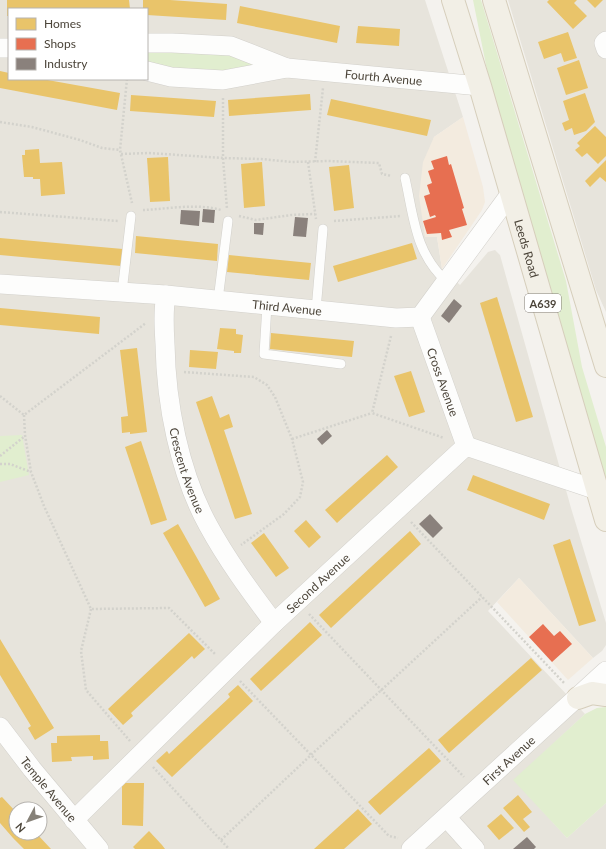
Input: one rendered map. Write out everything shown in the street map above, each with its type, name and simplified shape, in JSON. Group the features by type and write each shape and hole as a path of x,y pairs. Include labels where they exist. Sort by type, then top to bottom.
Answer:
{"main road":[{"name":"Leeds Road","path":"453,0 480,86 606,520"},
{"path":"494,0 606,366"},
{"path":"578,698 592,693 606,695"}],"street":[{"path":"606,41 604,43 606,49"},
{"name":"Fourth Avenue","path":"148,44 172,42 230,46 287,68"},
{"name":"Fourth Avenue","path":"148,71 171,77 223,80 287,68 480,86"},
{"path":"420,317 511,194"},
{"name":"Third Avenue","path":"0,284 122,292 165,302 218,300 396,318 420,317"},
{"name":"Crescent Avenue","path":"165,302 165,371 174,430 190,483 207,524 226,556 274,623"},
{"name":"Cross Avenue","path":"420,317 466,446"},
{"path":"466,446 597,490"},
{"name":"Second Avenue","path":"74,820 274,623 466,446"},
{"name":"First Avenue","path":"416,845 606,671"},
{"name":"Temple Avenue","path":"0,727 32,769 99,849"},
{"path":"447,818 475,849"}],"lane":[{"path":"405,178 418,239 426,257 436,272 447,282"},
{"path":"218,300 227,216"},
{"path":"122,292 130,219"},
{"path":"316,310 322,225"},
{"path":"268,305 264,354 341,364"}],"path":[{"path":"315,162 325,71"},
{"path":"127,80 120,150 132,203"},
{"path":"223,80 223,158 227,216"},
{"path":"0,122 32,127 80,140 102,148 120,150"},
{"path":"121,154 149,153 292,162 328,161 379,163 382,174 405,178"},
{"path":"308,162 316,220 322,225"},
{"path":"141,210 210,207 227,216 256,220 291,214 315,214"},
{"path":"0,212 130,219"},
{"path":"332,221 413,216"},
{"path":"24,415 165,302"},
{"path":"372,413 396,318"},
{"path":"165,371 254,377 267,385 275,397 292,439 303,482 300,497 284,514 226,556"},
{"path":"0,396 24,415 25,435 31,472 44,506 91,609 169,608 389,836 416,845"},
{"path":"292,439 372,413 466,446"},
{"path":"0,456 25,435"},
{"path":"0,464 10,464 31,472"},
{"path":"398,509 578,698"},
{"path":"221,840 482,597"},
{"path":"298,601 476,791"}],"shaded area":[{"path":"0,0 425,0 463,117 434,137 425,237 437,237 442,269 460,285 488,252 495,250 500,255 571,508 606,623 606,645 602,651 593,658 519,578 488,611 585,714 514,780 567,838 606,803 606,849 0,849"},
{"path":"508,0 606,0 606,312 596,290"},
{"path":"463,117 483,187 485,202 482,210 442,269 437,237 425,237 419,196 423,162 434,137"},
{"path":"519,578 593,658 568,680 497,602"}],"green space":[{"path":"473,0 481,0 566,281 582,367 606,447 606,494 490,85"},
{"path":"148,50 231,52 258,64 220,72 195,72 148,65"},
{"path":"22,435 29,475 0,482 0,436"},
{"path":"606,707 606,803 567,838 513,780 585,714 597,708"}],"building: Homes":[{"path":"7,0 129,0 130,8 8,8 7,16"},
{"path":"143,0 170,0 227,4 226,20 148,15 148,8 143,8"},
{"path":"549,0 577,0 574,3 587,16 573,29 547,2"},
{"path":"587,0 603,0 595,8"},
{"path":"240,6 340,26 337,43 237,23"},
{"path":"358,26 400,29 399,46 356,43"},
{"path":"568,32 577,58 564,62 561,53 544,59 538,42"},
{"path":"579,60 588,88 566,95 557,68"},
{"path":"0,71 8,73 8,80 48,80 120,93 117,110 0,88"},
{"path":"585,93 595,122 586,131 574,135 572,128 565,131 562,123 569,120 563,101"},
{"path":"310,94 311,110 229,116 228,100"},
{"path":"131,95 216,101 214,117 130,111"},
{"path":"331,99 431,120 427,136 327,115"},
{"path":"595,126 606,137 606,156 598,164 587,153 582,157 575,150 580,146 577,143"},
{"path":"39,149 40,163 62,162 65,194 41,196 40,179 24,177 22,155 25,155 25,150"},
{"path":"168,157 170,201 150,202 147,158"},
{"path":"606,160 606,182 600,177 590,187 585,181"},
{"path":"262,162 265,206 244,208 241,164"},
{"path":"349,165 354,208 334,211 329,167"},
{"path":"136,236 218,244 217,261 135,253"},
{"path":"0,238 123,249 121,266 0,255"},
{"path":"412,243 417,259 338,282 333,266"},
{"path":"229,255 311,263 309,280 227,272"},
{"path":"497,297 533,417 516,422 480,303"},
{"path":"0,308 100,317 99,334 0,325"},
{"path":"220,328 236,329 236,334 243,335 241,353 217,349"},
{"path":"271,333 354,341 352,357 270,349"},
{"path":"137,348 147,432 130,434 130,432 122,433 121,417 128,416 120,350"},
{"path":"190,350 218,352 216,369 189,367"},
{"path":"411,371 425,412 409,417 394,376"},
{"path":"212,396 220,418 229,414 233,427 224,430 252,514 235,519 196,402"},
{"path":"141,441 167,520 151,525 125,447"},
{"path":"387,455 398,467 337,523 325,510"},
{"path":"473,475 550,504 544,520 467,490"},
{"path":"306,520 321,537 309,548 294,531"},
{"path":"178,524 220,599 205,607 163,533"},
{"path":"410,531 421,544 331,628 319,615"},
{"path":"264,533 289,568 276,577 251,543"},
{"path":"570,539 596,621 579,626 553,545"},
{"path":"310,622 322,635 261,691 250,679"},
{"path":"189,633 205,649 194,659 192,656 131,713 133,716 123,725 108,709"},
{"path":"0,639 54,728 35,740 28,728 31,726 0,675"},
{"path":"531,658 542,670 449,753 438,740"},
{"path":"238,685 253,701 172,777 156,761 167,751 169,754 230,697 228,694"},
{"path":"100,735 100,741 108,741 109,759 93,760 93,756 71,757 72,761 52,762 51,743 57,743 57,736"},
{"path":"429,748 441,761 380,815 368,802"},
{"path":"122,783 144,783 143,826 122,825"},
{"path":"518,795 532,812 523,819 530,827 524,832 503,808"},
{"path":"2,797 8,803 8,832 0,823 0,798"},
{"path":"358,809 372,824 344,849 314,849"},
{"path":"501,814 514,828 499,840 487,826"},
{"path":"149,831 165,849 135,849 133,847"},
{"path":"16,841 44,841 51,849 24,849"}],"building: Shops":[{"path":"447,156 449,165 451,164 464,208 462,209 467,225 449,230 452,237 442,240 441,233 427,234 423,221 436,217 435,215 430,217 424,196 430,194 427,185 432,183 428,171 434,169 431,161"},
{"path":"543,624 554,636 560,631 572,644 552,662 529,637"}],"building: Industry":[{"path":"203,209 215,210 214,223 202,222"},
{"path":"181,210 200,211 199,226 180,224"},
{"path":"295,217 308,218 306,237 293,236"},
{"path":"254,223 264,223 263,235 254,234"},
{"path":"454,299 462,306 449,323 441,316"},
{"path":"327,430 332,436 322,445 317,439"},
{"path":"430,514 443,528 433,538 419,524"},
{"path":"527,837 536,847 534,849 513,849"}]}
